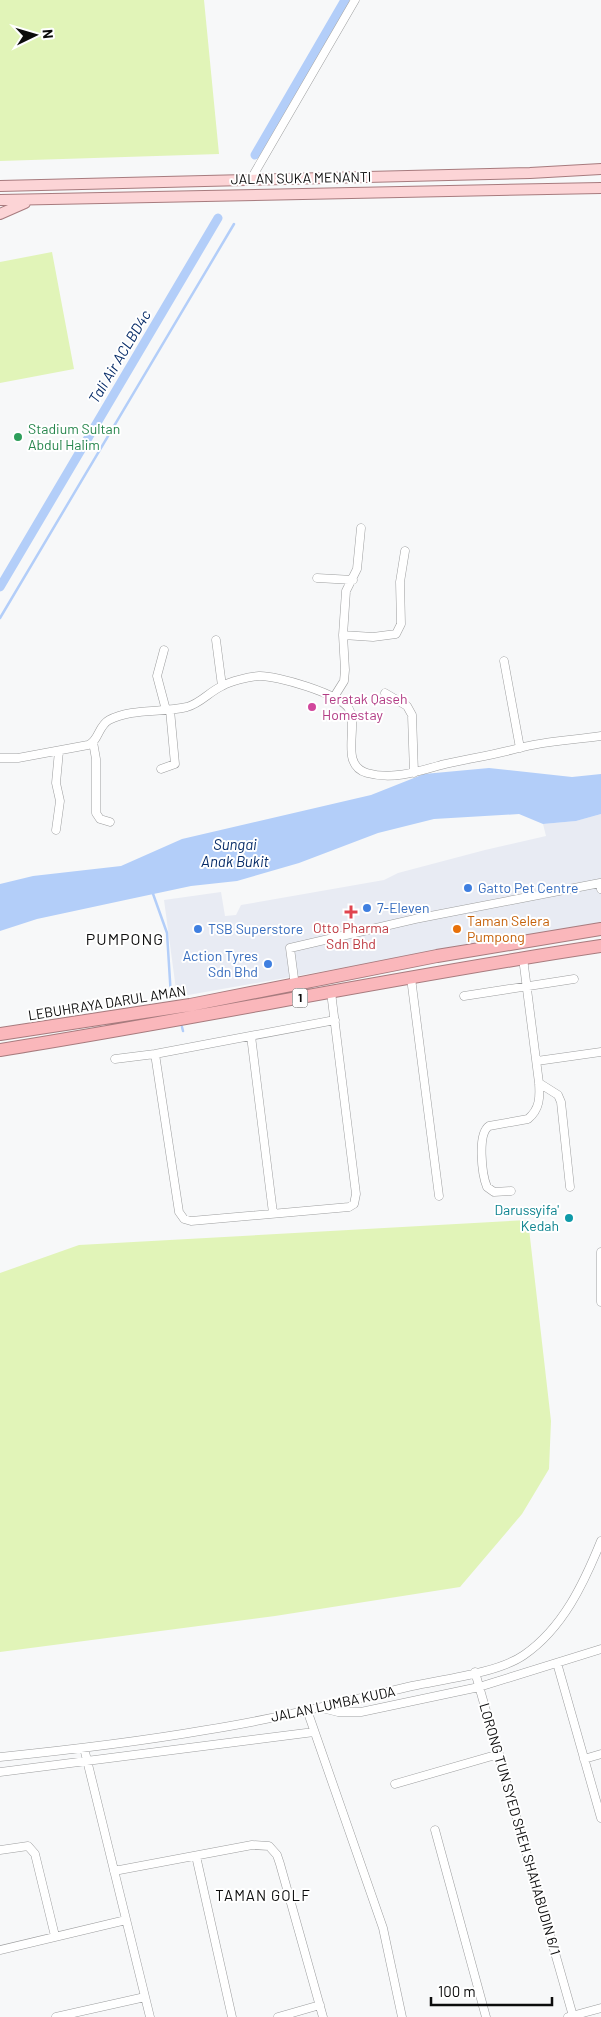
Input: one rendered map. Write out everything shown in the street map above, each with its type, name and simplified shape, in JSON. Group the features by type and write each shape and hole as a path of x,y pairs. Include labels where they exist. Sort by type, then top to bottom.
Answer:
{"highway":[{"name":"LEBUHRAYA DARUL AMAN","path":"0,1034 190,1006 437,956 601,928"},
{"path":"578,932 601,933"},
{"name":"LEBUHRAYA DARUL AMAN","path":"0,1050 601,946"},
{"path":"0,1040 13,1032"}],"main road":[{"name":"JALAN SUKA MENANTI","path":"0,186 530,174 601,169"},
{"name":"JALAN SUKA MENANTI","path":"0,200 601,188"},
{"path":"0,214 38,200"}],"street":[{"path":"250,179 355,0"},
{"path":"334,697 342,686 345,670 343,635 346,588 353,580 357,569 362,528"},
{"path":"343,635 373,637 396,634 401,624 400,582 405,550"},
{"path":"317,578 353,580"},
{"path":"216,640 222,686"},
{"path":"162,769 175,764 168,710 157,676 164,650"},
{"path":"504,660 520,748"},
{"path":"110,822 100,818 96,813 96,770 93,742 101,726 108,720 143,711 168,710 188,706 203,700 222,686 260,676 280,680 334,697 345,703 350,710 352,756 358,767 373,774 414,773 520,748 601,736"},
{"path":"385,693 407,706 412,715 414,773"},
{"path":"0,758 10,759 59,751 93,742"},
{"path":"56,830 60,801 56,783 59,751"},
{"path":"295,986 290,948 415,920 601,886"},
{"path":"511,1191 494,1192 487,1187 482,1134 489,1126 528,1118 533,1115 539,1103 539,1083 523,958"},
{"path":"411,978 439,1196"},
{"path":"464,996 574,979"},
{"path":"155,1054 181,1217 187,1221 349,1207 355,1200 331,992"},
{"path":"115,1059 155,1054 335,1020"},
{"path":"251,1036 274,1212"},
{"path":"536,1061 601,1052"},
{"path":"539,1083 558,1095 561,1102 570,1187"},
{"path":"601,1252 601,1302"},
{"name":"JALAN LUMBA KUDA","path":"0,1758 206,1730 320,1708 510,1663 540,1643 576,1596 601,1540"},
{"path":"320,1708 338,1712 361,1712 479,1687 601,1649"},
{"path":"557,1663 601,1818"},
{"name":"LORONG TUN SYED SHEH SHAHABUDIN 6/1","path":"475,1672 571,2016"},
{"path":"306,1710 383,1928 402,2017"},
{"path":"0,1772 314,1732"},
{"path":"84,1748 150,2017"},
{"path":"395,1784 498,1754"},
{"path":"584,1758 601,1754"},
{"path":"434,1830 486,2017"},
{"path":"114,1872 258,1844 269,1846 274,1850 280,1864 323,2017"},
{"path":"0,1850 28,1846 36,1854 54,1936"},
{"path":"196,1856 232,2017"},
{"path":"0,1950 126,1920"},
{"path":"56,2017 145,1997"},
{"path":"278,2017 320,2005"},
{"path":"571,2016 601,2008"}],"shaded area":[{"path":"601,814 601,922 177,997 164,900 221,892 225,916 236,915 241,905 384,880 398,873 546,836 543,824 576,821"}],"green space":[{"path":"0,0 204,0 219,154 0,161"},
{"path":"52,252 74,369 0,383 0,262"},
{"path":"528,1220 551,1421 549,1469 522,1514 460,1587 275,1616 0,1652 0,1273 79,1245"}],"water":[{"name":"Sungai Anak Bukit","path":"489,768 572,777 601,774 601,814 576,821 543,824 519,814 434,819 378,833 299,863 237,881 191,886 37,919 0,931 0,884 33,876 121,866 182,839 371,795 424,774"}],"waterway":[{"name":"Tali Air ACLBD4c","path":"255,155 345,0"},
{"name":"Tali Air ACLBD4c","path":"0,587 218,218"},
{"path":"0,618 234,224"},
{"path":"152,891 167,933 171,997"},
{"path":"182,1027 183,1031"}],"place":[{"name":"Stadium Sultan Abdul Halim","path":"18,437"},
{"name":"Teratak Qaseh Homestay","path":"312,707"},
{"name":"Gatto Pet Centre","path":"468,888"},
{"name":"7-Eleven","path":"367,908"},
{"name":"Otto Pharma Sdn Bhd","path":"351,912"},
{"name":"TSB Superstore","path":"198,929"},
{"name":"Taman Selera Pumpong","path":"457,929"},
{"name":"Action Tyres Sdn Bhd","path":"268,964"},
{"name":"Darussyifa' Kedah","path":"569,1218"}],"district":[{"name":"PUMPONG","path":"125,939"},
{"name":"TAMAN GOLF","path":"263,1896"}]}
